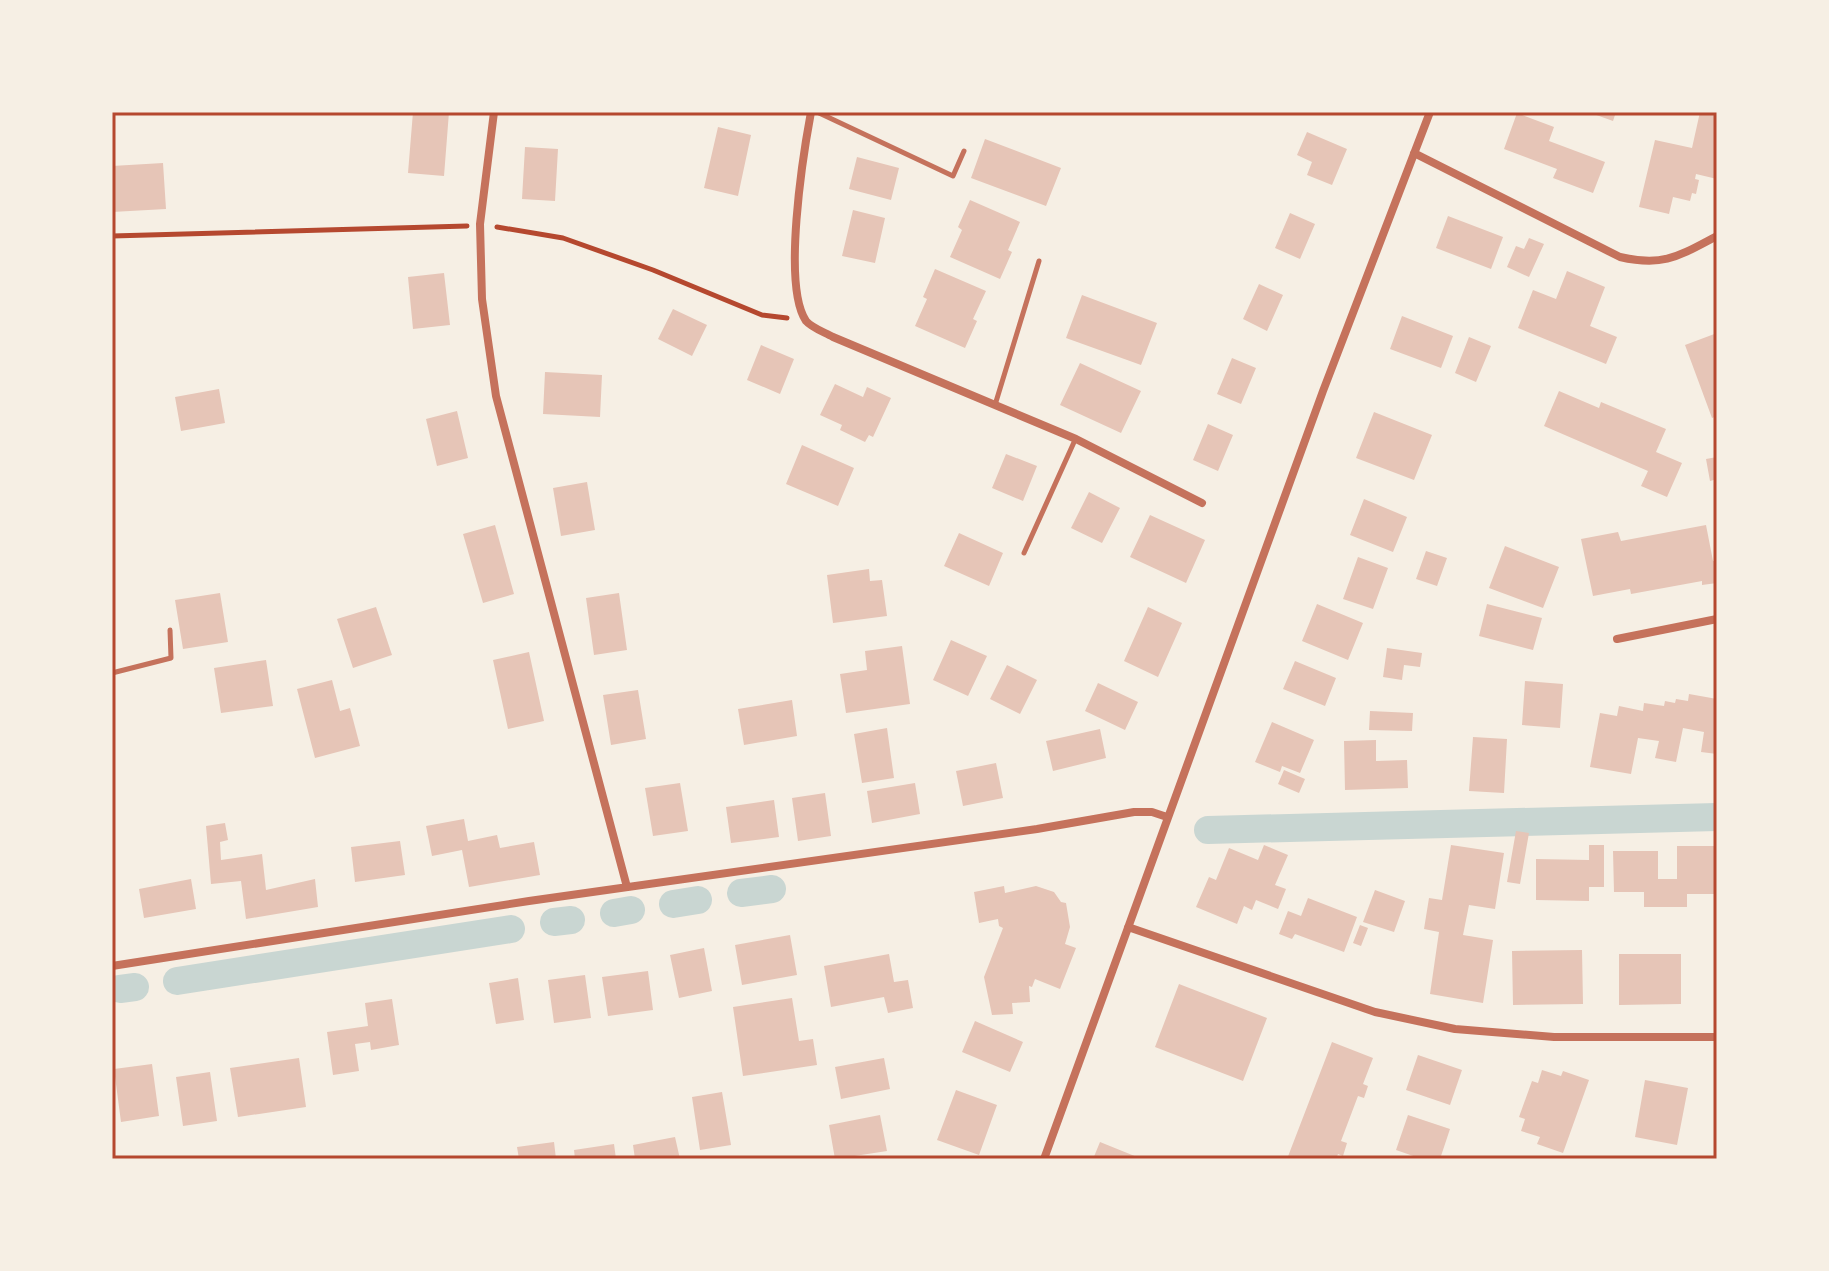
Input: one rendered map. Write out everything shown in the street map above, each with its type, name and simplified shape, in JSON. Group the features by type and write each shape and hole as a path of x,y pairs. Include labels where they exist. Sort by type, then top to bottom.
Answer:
{"street":[{"path":"494,112 480,224 482,299 496,396 627,887"},
{"path":"811,112 795,226 798,292 801,311 808,324 1076,439 1202,503"},
{"path":"1044,1159 1327,381 1430,112"},
{"path":"1414,153 1620,257 1644,263 1675,258 1717,236"},
{"path":"1617,639 1717,619"},
{"path":"112,966 1134,812 1152,812 1167,817"},
{"path":"1128,927 1375,1012 1455,1029 1554,1037 1717,1037"}],"lane":[{"path":"817,112 953,176 964,151"},
{"path":"995,405 1039,261"},
{"path":"1024,553 1076,439"},
{"path":"112,673 171,658 170,630"}],"path":[{"path":"112,236 480,224 563,238 653,270 762,315 785,318 801,311"}],"building":[{"path":"413,112 449,112 444,176 408,173"},
{"path":"1588,112 1616,112 1613,121"},
{"path":"1700,112 1717,116 1717,179 1696,174 1695,179 1699,180 1696,194 1692,193 1690,201 1673,197 1669,214 1639,207 1655,140 1692,148"},
{"path":"1517,113 1554,127 1549,141 1605,162 1593,193 1553,178 1557,169 1504,149"},
{"path":"718,127 751,135 738,196 704,188"},
{"path":"1307,132 1347,149 1332,185 1307,175 1312,162 1297,155"},
{"path":"985,139 1061,168 1046,206 971,178"},
{"path":"525,147 558,149 555,201 522,199"},
{"path":"857,157 899,168 891,200 849,189"},
{"path":"163,163 166,209 112,212 112,166"},
{"path":"970,200 1020,222 1000,279 950,257"},
{"path":"853,210 885,218 875,263 842,256"},
{"path":"1290,213 1315,224 1300,259 1275,248"},
{"path":"1448,216 1503,237 1491,269 1436,248"},
{"path":"1529,238 1544,244 1529,277 1507,267 1516,246 1524,249"},
{"path":"935,269 986,291 973,319 977,321 965,348 915,326"},
{"path":"1567,271 1605,287 1590,326 1617,337 1606,364 1518,328 1533,290 1556,299"},
{"path":"444,273 450,325 413,329 408,277"},
{"path":"1259,284 1283,295 1267,331 1243,319"},
{"path":"1082,295 1157,323 1141,365 1066,338"},
{"path":"673,309 707,325 692,356 658,339"},
{"path":"1402,316 1453,336 1441,368 1390,349"},
{"path":"1717,333 1717,416 1712,418 1685,345"},
{"path":"1469,337 1491,346 1476,382 1455,373"},
{"path":"761,345 794,359 780,394 747,380"},
{"path":"1232,358 1256,368 1241,404 1217,394"},
{"path":"1080,363 1141,391 1121,433 1060,405"},
{"path":"545,372 602,375 600,417 543,414"},
{"path":"835,384 863,397 867,387 891,398 873,437 869,435 865,442 840,430 842,425 820,415"},
{"path":"219,389 225,423 181,431 175,397"},
{"path":"1559,391 1599,408 1601,402 1666,429 1656,452 1682,463 1667,497 1641,486 1648,471 1544,426"},
{"path":"457,411 468,458 437,466 426,419"},
{"path":"1374,412 1432,435 1414,480 1356,458"},
{"path":"1208,424 1233,435 1218,471 1193,460"},
{"path":"802,445 854,468 838,506 786,484"},
{"path":"1006,454 1037,466 1023,501 992,488"},
{"path":"1717,457 1717,479 1710,481 1706,459"},
{"path":"587,482 595,530 561,536 553,488"},
{"path":"1089,492 1120,508 1102,543 1071,528"},
{"path":"1364,499 1407,517 1393,552 1350,535"},
{"path":"1150,515 1205,540 1186,583 1130,557"},
{"path":"495,525 514,594 483,603 463,534"},
{"path":"1706,525 1713,561 1717,561 1717,583 1702,585 1702,581 1631,594 1630,589 1593,596 1581,539 1618,532 1621,541"},
{"path":"959,533 1003,553 989,586 944,566"},
{"path":"1505,546 1559,567 1543,608 1489,588"},
{"path":"1426,551 1447,558 1437,586 1416,579"},
{"path":"1358,557 1388,568 1373,609 1343,599"},
{"path":"869,569 870,581 882,580 887,616 833,623 827,575"},
{"path":"220,593 228,642 183,649 175,600"},
{"path":"619,593 627,650 594,655 586,598"},
{"path":"1317,604 1363,623 1348,660 1302,641"},
{"path":"1487,604 1542,618 1533,650 1479,636"},
{"path":"376,607 392,655 353,668 337,619"},
{"path":"1148,607 1182,623 1158,677 1124,661"},
{"path":"951,640 987,656 968,696 933,680"},
{"path":"902,646 910,704 846,713 840,674 867,670 865,651"},
{"path":"1387,648 1422,653 1420,667 1404,665 1402,680 1383,677"},
{"path":"529,652 544,721 508,729 493,660"},
{"path":"266,660 273,706 221,713 214,668"},
{"path":"1295,661 1336,678 1325,706 1283,689"},
{"path":"1007,665 1037,680 1020,714 990,699"},
{"path":"332,680 340,711 350,708 360,746 315,758 297,689"},
{"path":"1525,681 1563,684 1560,728 1522,725"},
{"path":"1098,683 1138,702 1125,730 1085,711"},
{"path":"638,690 646,739 611,745 603,695"},
{"path":"1689,694 1717,699 1717,754 1701,752 1704,732 1683,728 1676,762 1655,758 1659,741 1638,738 1631,774 1590,767 1600,713 1617,716 1619,706 1643,711 1644,703 1664,706 1665,701 1688,701"},
{"path":"792,700 797,736 744,745 738,709"},
{"path":"1370,711 1413,713 1412,731 1369,730"},
{"path":"1272,722 1314,740 1300,773 1282,766 1280,772 1255,762"},
{"path":"887,728 894,778 862,783 854,734"},
{"path":"1100,729 1106,758 1053,771 1046,741"},
{"path":"1473,737 1507,739 1504,793 1469,791"},
{"path":"1376,740 1376,761 1407,760 1408,788 1345,790 1344,741"},
{"path":"996,763 1003,798 963,806 956,771"},
{"path":"1284,770 1305,779 1299,793 1278,784"},
{"path":"680,783 688,831 653,836 645,788"},
{"path":"915,783 920,814 872,823 867,791"},
{"path":"825,793 831,836 798,841 792,798"},
{"path":"774,800 779,837 731,843 726,807"},
{"path":"464,819 468,841 497,835 500,848 534,842 540,875 469,887 462,850 432,856 426,826"},
{"path":"225,823 228,840 220,842 221,860 262,854 266,890 315,879 318,907 246,919 241,881 211,884 206,826"},
{"path":"1516,831 1529,833 1520,884 1507,882"},
{"path":"400,841 405,875 355,882 351,847"},
{"path":"1264,845 1288,855 1275,885 1286,889 1278,909 1256,900 1252,910 1244,906 1237,924 1196,907 1209,877 1216,880 1229,848 1258,860"},
{"path":"1451,845 1504,853 1495,909 1469,905 1463,935 1493,940 1483,1003 1430,994 1439,932 1424,929 1429,898 1442,900"},
{"path":"1589,845 1604,845 1604,887 1589,887 1589,901 1536,900 1536,859 1589,860"},
{"path":"1677,846 1717,846 1717,894 1687,894 1687,907 1644,907 1644,892 1614,892 1613,851 1658,851 1658,879 1677,879"},
{"path":"191,879 196,909 144,918 139,889"},
{"path":"1004,886 1005,893 1036,886 1054,892 1061,902 1066,903 1070,927 1065,944 1076,948 1060,989 1035,979 1032,987 1029,986 1030,1002 1012,1003 1013,1014 992,1015 984,977 1003,928 999,926 998,919 979,923 974,892"},
{"path":"1375,890 1405,901 1394,932 1363,922"},
{"path":"1308,898 1357,917 1344,952 1295,934 1292,939 1279,934 1288,911 1301,916"},
{"path":"1360,925 1368,928 1361,946 1353,943"},
{"path":"790,935 797,975 742,985 735,945"},
{"path":"704,948 712,991 679,998 670,955"},
{"path":"1582,950 1583,1004 1513,1005 1512,951"},
{"path":"889,954 894,982 908,980 913,1008 888,1013 884,997 831,1007 824,966"},
{"path":"1619,954 1681,954 1681,1004 1619,1005"},
{"path":"648,971 653,1010 608,1016 602,977"},
{"path":"585,975 591,1018 554,1023 548,980"},
{"path":"518,978 524,1020 496,1024 489,983"},
{"path":"1179,984 1267,1018 1243,1081 1155,1047"},
{"path":"792,998 799,1041 813,1039 817,1065 743,1076 733,1007"},
{"path":"392,999 399,1045 371,1050 370,1042 355,1044 359,1071 333,1075 327,1032 368,1026 365,1003"},
{"path":"975,1021 1023,1042 1010,1072 962,1052"},
{"path":"1332,1042 1373,1058 1363,1084 1368,1086 1364,1098 1358,1096 1341,1141 1347,1143 1343,1156 1338,1154 1336,1159 1287,1159"},
{"path":"1418,1055 1462,1070 1450,1105 1406,1090"},
{"path":"299,1058 306,1107 238,1117 230,1068"},
{"path":"884,1058 890,1089 841,1099 835,1067"},
{"path":"152,1064 159,1116 121,1122 114,1069"},
{"path":"1542,1070 1561,1076 1563,1071 1589,1080 1563,1153 1537,1144 1540,1137 1521,1131 1525,1119 1519,1117 1532,1081 1538,1083"},
{"path":"210,1072 217,1121 183,1126 176,1077"},
{"path":"1645,1080 1688,1088 1677,1145 1635,1137"},
{"path":"956,1090 997,1105 979,1155 937,1140"},
{"path":"722,1092 731,1145 700,1150 692,1097"},
{"path":"880,1115 887,1151 835,1159 829,1125"},
{"path":"1408,1115 1450,1129 1440,1159 1422,1159 1396,1150"},
{"path":"675,1137 680,1159 635,1159 633,1145"},
{"path":"554,1142 556,1159 519,1159 517,1147"},
{"path":"1100,1142 1142,1159 1093,1159"},
{"path":"614,1144 616,1159 575,1159 574,1150"}],"waterway":[{"path":"1208,830 1717,817"},
{"path":"741,893 772,889"},
{"path":"673,904 698,900"},
{"path":"614,913 631,910"},
{"path":"554,922 571,920"},
{"path":"177,981 511,929"},
{"path":"120,989 135,987"}]}
